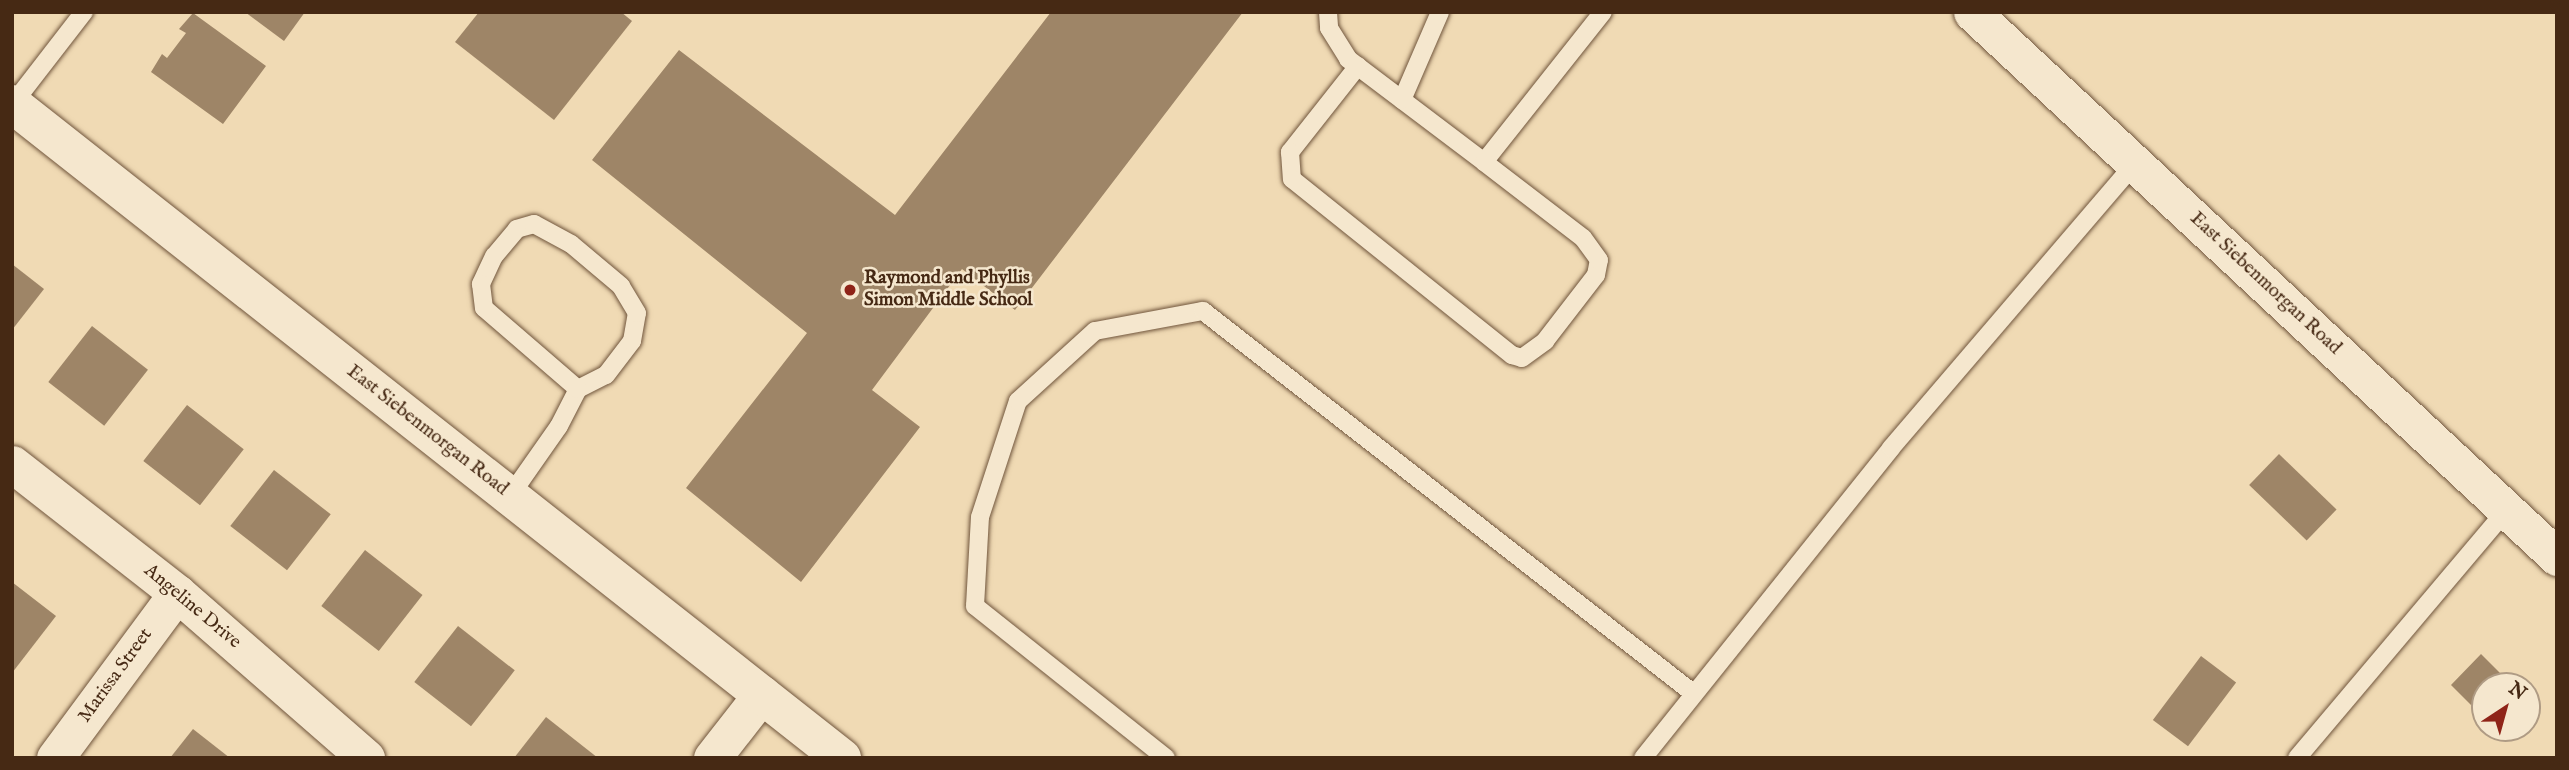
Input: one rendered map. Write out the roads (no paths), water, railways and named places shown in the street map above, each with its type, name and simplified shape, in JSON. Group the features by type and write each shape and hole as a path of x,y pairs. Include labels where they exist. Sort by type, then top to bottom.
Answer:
{"street":[{"name":"East Siebenmorgan Road","path":"1972,12 2136,162 2505,512 2557,556"},
{"name":"East Siebenmorgan Road","path":"12,104 842,758"},
{"name":"Angeline Drive","path":"12,464 177,593 366,758"},
{"name":"Marissa Street","path":"55,758 177,593"},
{"path":"712,758 762,694"}],"lane":[{"path":"12,104 84,12"},
{"path":"1328,12 1337,46 1358,66 1583,238 1599,260 1596,275 1545,341 1522,358 1501,347 1293,179 1288,166 1290,152 1358,66"},
{"path":"1402,100 1440,12"},
{"path":"1484,162 1603,12"},
{"path":"1643,758 1891,448 2136,162"},
{"path":"510,496 559,426 578,389 606,375 632,341 637,313 621,286 571,244 534,224 517,229 494,256 481,284 484,308 578,389"},
{"path":"1166,758 975,606 980,517 1018,401 1095,331 1203,311 1693,693"},
{"path":"2297,758 2505,512"}],"place":[{"name":"Raymond and Phyllis Simon Middle School","path":"850,290"}]}
